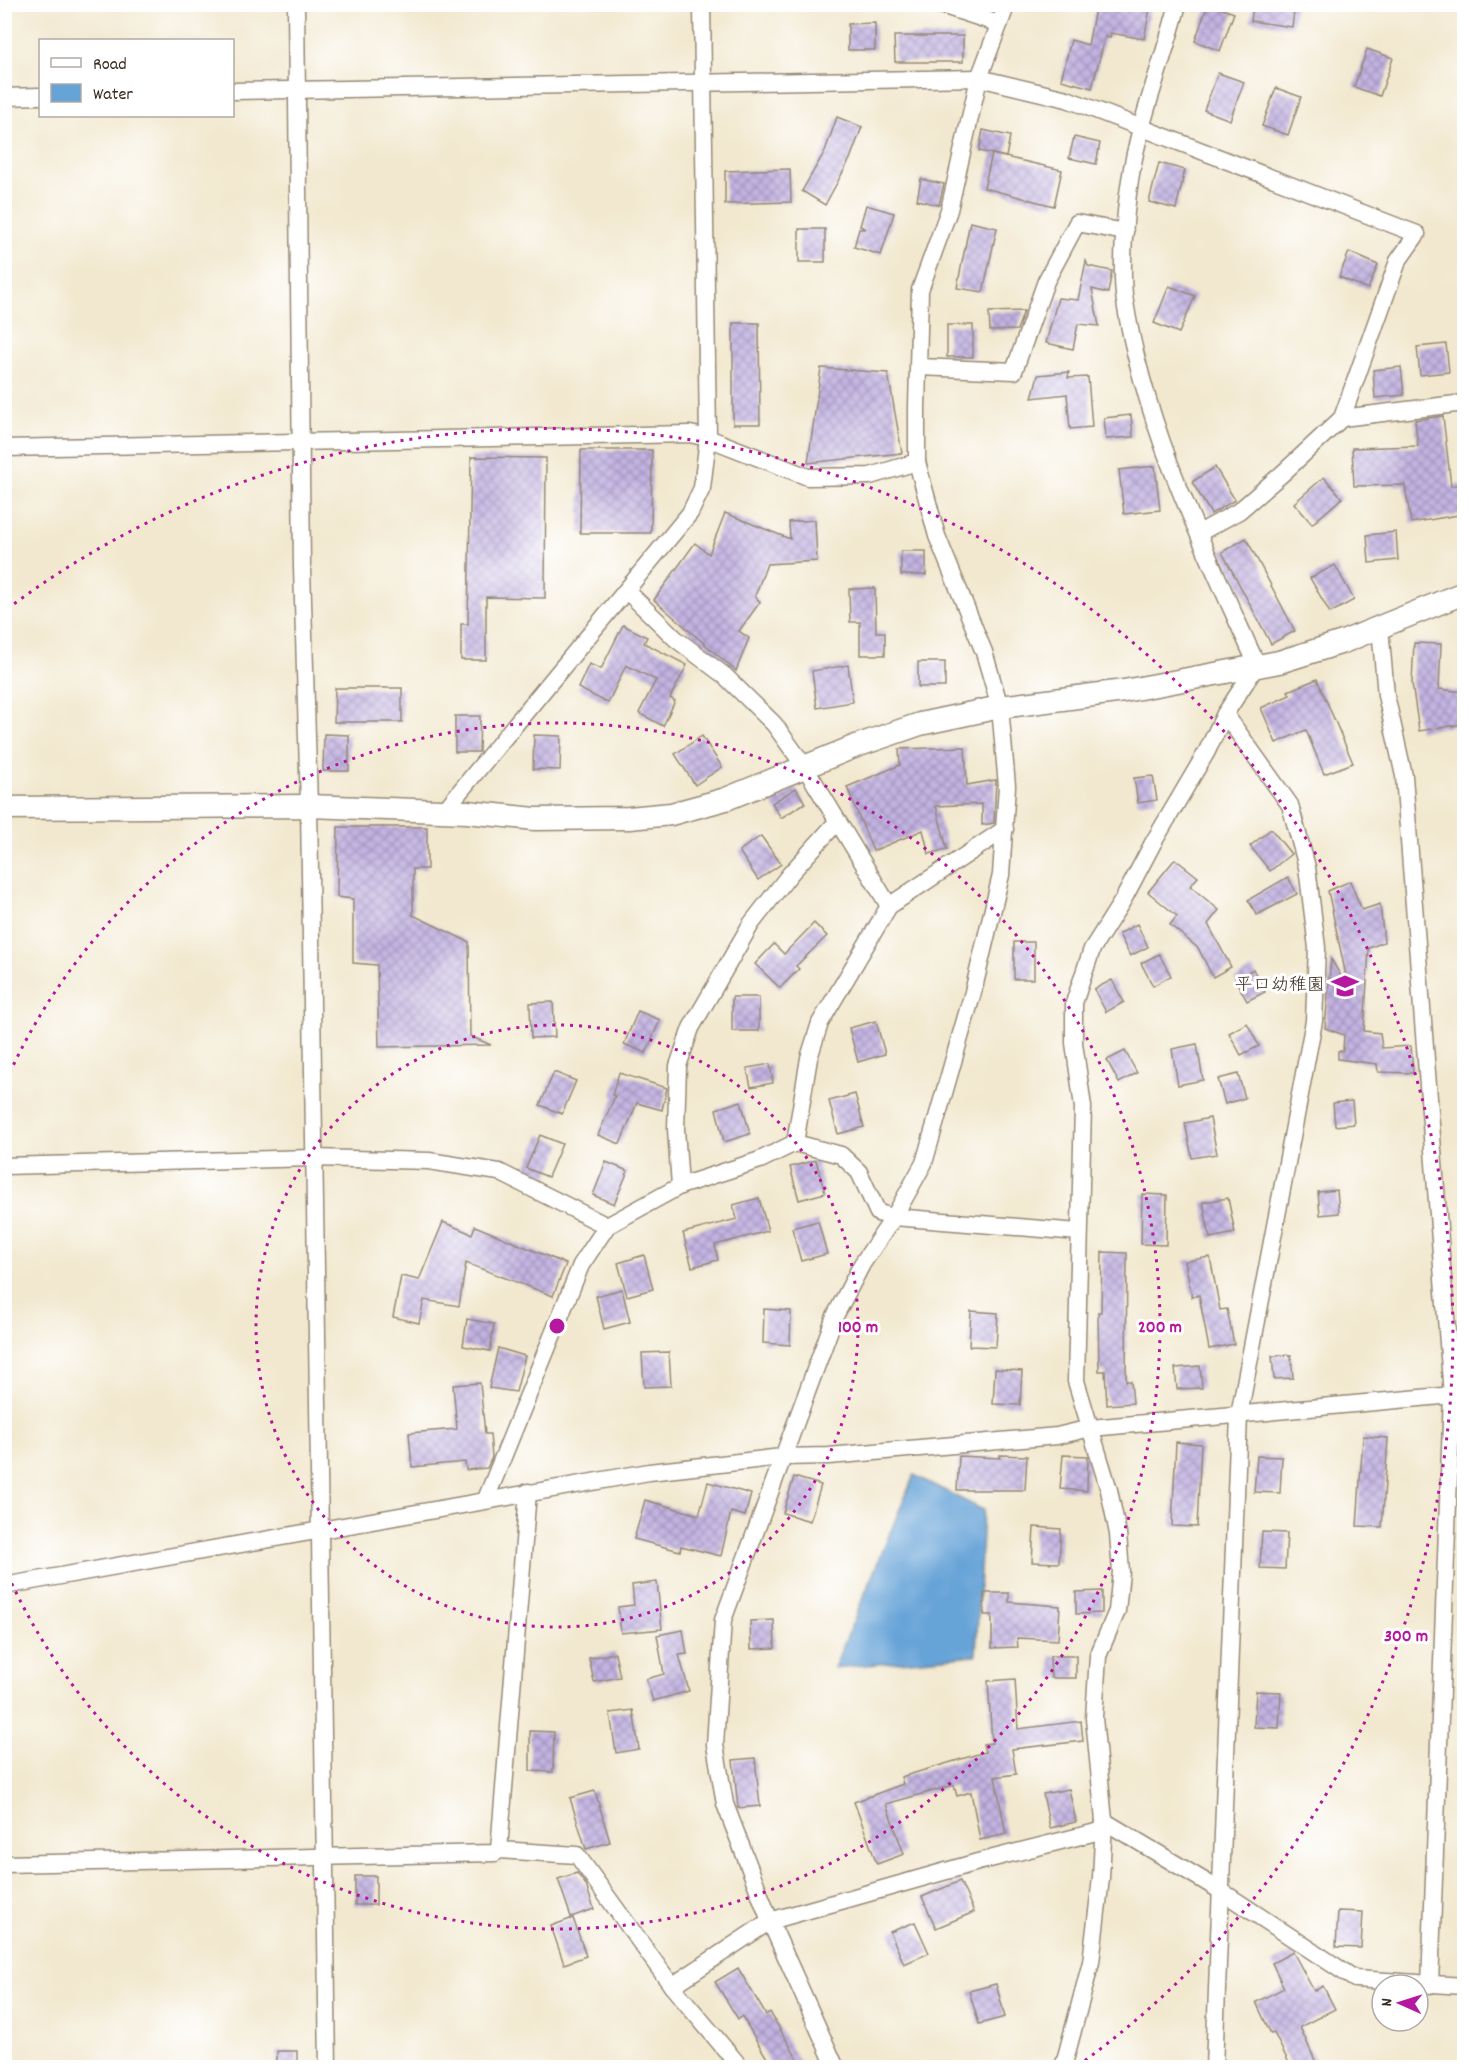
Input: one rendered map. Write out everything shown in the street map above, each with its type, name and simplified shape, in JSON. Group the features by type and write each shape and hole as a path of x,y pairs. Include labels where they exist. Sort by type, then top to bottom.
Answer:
{"street":[{"path":"296,4 300,444 309,806 323,1858 328,2067"},
{"path":"443,812 627,592 690,513 702,488 708,438 705,85 702,4"},
{"path":"938,4 999,24"},
{"path":"836,2067 770,1921 725,1804 715,1745 723,1620 835,1316 861,1264 894,1217 924,1163 967,1015 1002,875 1007,786 1000,707 984,652 937,536 917,462 920,290 949,210 979,78 1006,4"},
{"path":"1178,4 1130,180 1125,232 1124,300 1139,370 1168,456 1257,665"},
{"path":"234,91 705,85 979,78 1067,99 1417,234 1398,261 1342,418 1239,511 1199,533"},
{"path":"4,97 39,96"},
{"path":"919,367 1014,371 1046,281 1077,223 1125,232"},
{"path":"1342,418 1464,403"},
{"path":"4,448 300,444 690,434 708,438 808,477 870,476 917,462"},
{"path":"627,592 676,639 725,676 774,724 805,767 836,823 889,906"},
{"path":"4,808 309,806 535,819 629,818 671,814 726,799 920,724 1000,707 1215,676 1279,662 1380,628 1464,593"},
{"path":"1380,628 1386,695 1404,776 1458,1394 1430,1985 1464,1986"},
{"path":"1063,2067 1091,1962 1104,1826 1094,1728 1098,1656 1117,1611 1121,1572 1111,1501 1076,1381 1078,1232 1083,1107 1074,1043 1074,1003 1092,949 1123,900 1153,843 1206,753 1225,714 1257,665"},
{"path":"1214,2067 1239,1415 1314,1021 1317,948 1307,867 1290,805 1225,714"},
{"path":"680,1186 676,1129 678,1066 691,1028 751,924 790,874 836,823"},
{"path":"795,1143 809,1058 820,1023 889,906 1005,829"},
{"path":"486,1499 580,1265 607,1226 680,1186 760,1160 795,1143 841,1155 859,1172 878,1213 894,1217 1078,1232"},
{"path":"4,1166 313,1158 429,1161 499,1172 607,1226"},
{"path":"4,1587 486,1499 649,1472 782,1457 829,1456 1057,1436 1091,1428 1458,1394"},
{"path":"499,1850 528,1492"},
{"path":"672,1986 770,1921 1104,1826 1221,1891 1355,1979 1370,1980"},
{"path":"4,1864 323,1858 495,1853 499,1850 577,1856 672,1986 741,2067"}],"water":[{"path":"914,1475 983,1510 976,1655 834,1668"}],"building":[{"path":"1096,4 1151,4 1144,39 1111,33 1110,38 1105,37 1092,88 1061,80 1071,40 1088,45"},
{"path":"1208,4 1234,13 1220,51 1195,41"},
{"path":"1253,4 1295,4 1292,27 1251,21"},
{"path":"875,23 875,50 848,50 848,24"},
{"path":"894,36 963,36 963,62 895,62"},
{"path":"1367,49 1393,58 1380,96 1354,87"},
{"path":"1218,73 1244,82 1230,120 1204,110"},
{"path":"1276,88 1301,97 1288,135 1262,126"},
{"path":"837,117 862,127 850,159 825,205 802,191 825,151"},
{"path":"983,130 1010,136 1006,157 979,151"},
{"path":"1074,137 1100,143 1096,164 1069,158"},
{"path":"992,154 1062,170 1054,206 984,188"},
{"path":"1159,163 1185,170 1176,209 1149,202"},
{"path":"790,169 791,202 725,204 725,171"},
{"path":"921,179 944,184 939,205 917,200"},
{"path":"866,205 894,213 881,255 854,247 859,229 866,229 860,226"},
{"path":"970,222 997,228 983,292 957,288"},
{"path":"799,229 825,229 825,262 799,262"},
{"path":"1349,252 1378,265 1368,289 1339,277"},
{"path":"1086,261 1088,266 1112,271 1108,293 1092,289 1099,326 1078,324 1073,349 1046,343 1058,298 1078,300"},
{"path":"1169,286 1195,296 1179,333 1154,323"},
{"path":"1024,311 1017,330 990,331 989,312"},
{"path":"733,323 759,323 760,424 733,424"},
{"path":"947,325 973,325 973,357 947,357"},
{"path":"1446,344 1449,372 1420,375 1417,347"},
{"path":"1401,367 1404,395 1375,398 1373,370"},
{"path":"821,368 888,373 902,453 808,463"},
{"path":"1069,372 1068,378 1088,377 1092,427 1070,429 1067,394 1032,398 1038,375"},
{"path":"1131,415 1133,437 1106,439 1104,418"},
{"path":"1443,416 1451,486 1464,484 1464,514 1411,523 1405,485 1354,486 1352,448 1418,446 1415,420"},
{"path":"581,450 652,450 651,533 580,533"},
{"path":"471,457 546,458 545,598 486,597 486,660 461,660 461,624 468,624"},
{"path":"1155,466 1160,510 1124,514 1119,470"},
{"path":"1215,467 1235,500 1211,514 1192,482"},
{"path":"1324,477 1342,498 1312,524 1294,503"},
{"path":"725,513 790,539 789,522 815,520 817,561 767,564 755,596 760,602 739,631 749,638 736,671 654,600 695,543 709,554"},
{"path":"1396,532 1398,560 1369,563 1367,535"},
{"path":"1246,538 1295,631 1271,644 1222,552"},
{"path":"901,551 926,551 926,575 901,575"},
{"path":"1335,565 1354,600 1330,613 1310,578"},
{"path":"875,588 876,632 885,632 885,655 860,655 860,622 850,622 849,589"},
{"path":"623,625 647,637 644,643 687,665 670,698 675,701 663,726 639,713 656,680 626,665 608,703 578,688 589,664 601,669"},
{"path":"1414,643 1441,644 1439,689 1464,692 1464,724 1419,731 1412,683"},
{"path":"918,662 945,662 945,687 918,687"},
{"path":"848,665 853,702 817,708 812,671"},
{"path":"1317,679 1353,763 1324,774 1306,730 1276,743 1261,708 1290,695 1288,691"},
{"path":"335,688 402,688 402,722 334,722"},
{"path":"455,716 480,716 479,752 455,752"},
{"path":"324,734 349,735 349,771 323,771"},
{"path":"534,735 561,736 560,770 533,769"},
{"path":"702,736 722,767 695,785 675,754"},
{"path":"965,747 967,785 996,780 994,823 982,825 982,804 936,806 947,849 929,854 923,830 873,851 847,787 900,765 899,749"},
{"path":"1153,776 1157,800 1138,803 1134,778"},
{"path":"796,788 805,803 781,818 772,803"},
{"path":"338,827 427,827 427,869 413,869 413,915 469,942 470,1036 491,1045 379,1047 377,965 353,963 353,899 337,897"},
{"path":"1271,829 1291,854 1270,871 1250,846"},
{"path":"761,836 781,864 758,880 739,851"},
{"path":"1175,859 1198,877 1190,886 1219,910 1208,924 1231,967 1213,977 1198,948 1170,925 1177,916 1148,892"},
{"path":"1288,877 1297,894 1257,915 1248,900"},
{"path":"1350,881 1362,910 1380,904 1384,942 1369,948 1364,1031 1380,1033 1382,1048 1411,1046 1413,1073 1378,1072 1377,1064 1338,1059 1338,1051 1343,1051 1344,1035 1325,1028 1331,959 1349,990 1328,891"},
{"path":"814,923 827,936 796,966 799,969 780,988 755,964 774,944 784,954"},
{"path":"1137,924 1148,947 1130,956 1119,934"},
{"path":"1014,942 1034,942 1034,979 1014,979"},
{"path":"1159,954 1171,976 1153,986 1141,963"},
{"path":"1253,969 1265,992 1247,1001 1235,979"},
{"path":"1112,980 1124,1002 1106,1012 1094,989"},
{"path":"732,997 759,997 759,1031 732,1031"},
{"path":"553,1002 555,1037 531,1038 530,1003"},
{"path":"638,1011 660,1020 646,1053 624,1044"},
{"path":"876,1021 885,1054 858,1062 849,1028"},
{"path":"1247,1023 1259,1046 1241,1055 1229,1033"},
{"path":"1197,1044 1203,1080 1178,1085 1172,1049"},
{"path":"1125,1051 1137,1073 1119,1083 1107,1060"},
{"path":"770,1064 773,1083 751,1087 747,1068"},
{"path":"554,1072 576,1081 562,1114 540,1105"},
{"path":"619,1073 667,1088 662,1110 637,1103 620,1144 598,1135 615,1096 612,1095"},
{"path":"1238,1074 1245,1098 1225,1104 1218,1079"},
{"path":"855,1094 864,1127 838,1134 829,1101"},
{"path":"741,1101 750,1134 724,1142 716,1109"},
{"path":"1352,1101 1354,1124 1335,1126 1333,1103"},
{"path":"1210,1118 1217,1154 1192,1158 1185,1123"},
{"path":"540,1135 562,1144 548,1177 526,1168"},
{"path":"816,1160 825,1193 799,1200 790,1167"},
{"path":"606,1162 628,1171 614,1204 593,1195"},
{"path":"1337,1190 1339,1213 1320,1215 1318,1192"},
{"path":"1142,1194 1167,1195 1166,1245 1141,1244"},
{"path":"759,1198 768,1231 715,1245 718,1260 692,1267 683,1233 737,1219 733,1205"},
{"path":"1228,1198 1235,1233 1210,1238 1203,1202"},
{"path":"818,1221 827,1254 801,1261 792,1228"},
{"path":"443,1222 472,1234 475,1226 566,1264 553,1296 466,1263 459,1306 424,1300 419,1323 393,1317 401,1276 419,1280"},
{"path":"1102,1252 1127,1253 1126,1381 1131,1381 1133,1403 1107,1405 1105,1371 1099,1371 1098,1312 1101,1312"},
{"path":"644,1255 653,1289 627,1296 618,1263"},
{"path":"1210,1257 1220,1310 1227,1309 1234,1344 1209,1349 1199,1295 1192,1297 1185,1261"},
{"path":"622,1289 630,1322 604,1329 596,1296"},
{"path":"764,1309 791,1311 790,1345 763,1343"},
{"path":"971,1311 998,1313 996,1347 969,1346"},
{"path":"467,1319 494,1324 490,1351 463,1346"},
{"path":"498,1348 525,1356 516,1392 489,1388"},
{"path":"669,1352 671,1386 644,1387 642,1353"},
{"path":"1291,1355 1293,1378 1274,1379 1272,1356"},
{"path":"1200,1366 1202,1388 1177,1389 1175,1368"},
{"path":"995,1369 1022,1371 1020,1405 993,1404"},
{"path":"480,1383 485,1434 490,1434 492,1457 487,1468 466,1470 465,1462 412,1467 409,1433 457,1429 453,1385"},
{"path":"1363,1436 1388,1438 1382,1527 1357,1526"},
{"path":"1176,1442 1201,1444 1197,1527 1172,1526"},
{"path":"1000,1455 1027,1456 1025,1490 957,1490 959,1456 1000,1458"},
{"path":"1063,1455 1088,1456 1087,1491 1060,1489"},
{"path":"1257,1456 1282,1457 1280,1493 1254,1492"},
{"path":"794,1477 821,1485 810,1521 783,1513"},
{"path":"708,1482 751,1494 745,1516 731,1512 721,1556 681,1546 680,1551 634,1539 645,1500 699,1515"},
{"path":"1034,1527 1061,1529 1059,1563 1032,1562"},
{"path":"1262,1532 1287,1533 1285,1569 1260,1568"},
{"path":"657,1582 662,1629 621,1633 618,1607 634,1605 632,1585"},
{"path":"1102,1591 1102,1613 1076,1614 1076,1592"},
{"path":"984,1593 1009,1593 1009,1602 1060,1606 1058,1640 1017,1638 1018,1647 992,1648 992,1615 984,1615"},
{"path":"774,1620 775,1648 751,1649 750,1621"},
{"path":"683,1630 687,1654 679,1655 689,1691 653,1701 646,1679 664,1674 657,1635"},
{"path":"615,1653 620,1677 594,1682 589,1658"},
{"path":"1050,1656 1076,1656 1076,1678 1051,1678"},
{"path":"1015,1679 1018,1729 1081,1721 1083,1741 1012,1749 1016,1774 995,1777 1006,1834 980,1840 971,1792 957,1796 954,1785 886,1804 904,1854 877,1864 854,1802 903,1784 901,1777 985,1752 983,1744 992,1743 988,1681"},
{"path":"1256,1691 1281,1692 1279,1728 1254,1727"},
{"path":"633,1710 639,1749 616,1753 610,1713"},
{"path":"530,1731 554,1732 553,1772 530,1771"},
{"path":"755,1758 760,1806 738,1808 733,1760"},
{"path":"1069,1789 1076,1822 1050,1828 1043,1794"},
{"path":"595,1791 610,1842 586,1849 570,1798"},
{"path":"577,1873 586,1885 594,1909 571,1917 558,1879"},
{"path":"355,1876 376,1876 376,1905 355,1905"},
{"path":"960,1881 974,1912 936,1928 922,1897"},
{"path":"1338,1911 1363,1912 1361,1948 1336,1947"},
{"path":"573,1918 586,1956 564,1964 551,1926"},
{"path":"915,1922 929,1953 904,1964 890,1932"},
{"path":"1293,1952 1314,1991 1323,1986 1335,2009 1300,2027 1318,2067 1291,2067 1274,2033 1271,2034 1256,2002 1284,1988 1272,1963"},
{"path":"738,1968 766,2015 770,2012 802,2067 772,2067 742,2016 738,2019 715,1982"},
{"path":"996,1984 1005,2017 979,2024 969,1991"},
{"path":"277,2051 297,2051 297,2067 277,2067"}],"place":[{"name":"平口幼稚園","path":"1345,986"}]}
